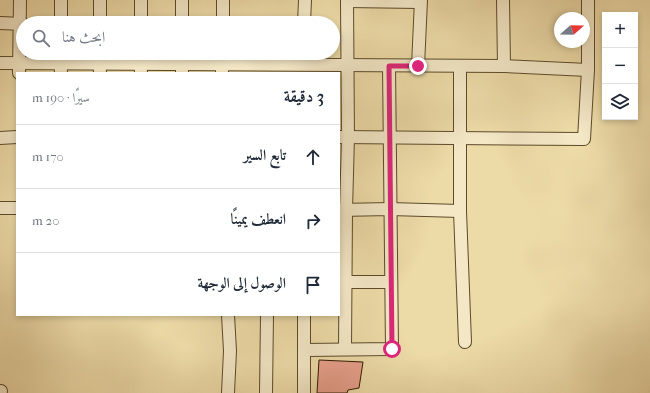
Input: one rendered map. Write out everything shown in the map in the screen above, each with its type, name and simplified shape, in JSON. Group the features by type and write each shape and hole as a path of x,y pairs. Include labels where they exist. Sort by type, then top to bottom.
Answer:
{"street":[{"path":"20,0 21,16"},
{"path":"61,0 61,16"},
{"path":"100,0 100,16"},
{"path":"141,0 141,16"},
{"path":"182,0 182,16"},
{"path":"223,0 223,16"},
{"path":"304,16 305,0"},
{"path":"503,0 504,66"},
{"path":"344,137 584,139 588,70 588,0"},
{"path":"345,349 342,282 342,210 347,65 347,1 420,1 418,66"},
{"path":"0,23 16,24"},
{"path":"0,63 19,68 61,63 182,63 222,64 268,69 304,64 504,66 588,70"},
{"path":"304,350 392,349 390,282 389,66"},
{"path":"460,66 460,211 465,342"},
{"path":"0,138 16,137"},
{"path":"0,208 16,208"},
{"path":"342,210 390,209 460,211"},
{"path":"342,282 390,282"},
{"path":"228,316 230,351 228,393"},
{"path":"266,393 267,316"},
{"path":"304,316 304,393"}],"building":[{"path":"319,360 363,362 359,388 348,390 347,393 317,393"}],"route":[{"path":"392,349 390,282 389,66 418,66"}]}
